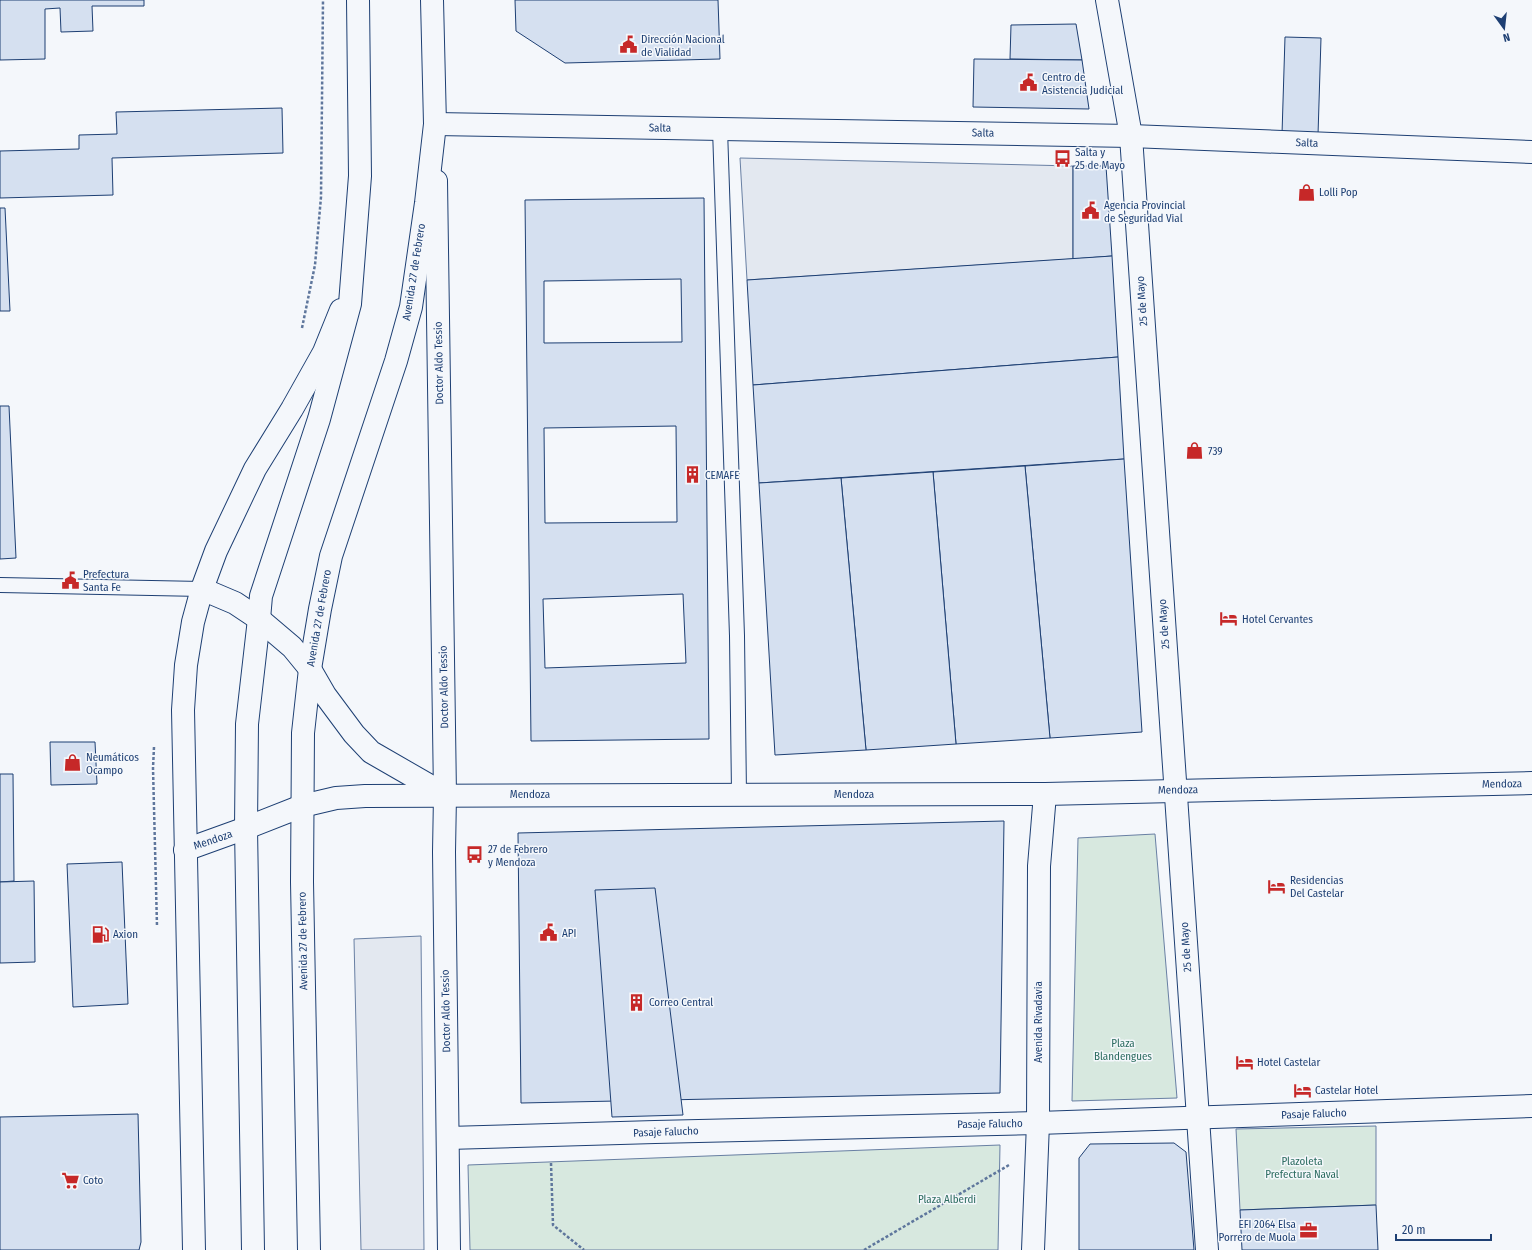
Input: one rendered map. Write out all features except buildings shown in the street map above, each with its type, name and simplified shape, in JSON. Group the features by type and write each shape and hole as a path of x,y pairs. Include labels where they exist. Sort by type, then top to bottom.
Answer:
{"main road":[{"path":"253,1250 246,828 247,724 261,596 319,419 350,304 360,176 358,0"},
{"name":"Avenida 27 de Febrero","path":"309,1250 302,890 303,733 310,669 320,608 331,556 396,361 411,307 426,203 435,124 432,0"},
{"name":"25 de Mayo","path":"1107,0 1131,136 1207,1250"},
{"name":"Salta","path":"435,124 1131,136 1532,152"},
{"name":"Doctor Aldo Tessio","path":"435,124 445,795 444,852 449,1250"},
{"path":"194,1250 183,710 186,665 193,622 202,589 216,551 255,469 292,409 324,352 352,281"},
{"path":"202,589 235,603 259,619 292,646 310,669 325,695 354,734 371,752 445,795"},
{"name":"Mendoza","path":"185,850 302,806 336,798 365,796 1046,794 1532,783"},
{"name":"Avenida Rivadavia","path":"1034,1250 1038,1123 1039,866 1046,794"},
{"name":"Pasaje Falucho","path":"448,1138 551,1135 655,1137 1532,1106"}],"lane":[{"path":"720,129 738,636 739,794"},
{"path":"0,585 202,589"}],"path":[{"path":"551,1135 553,1225 584,1250"},
{"path":"864,1250 999,1170 1037,1151"}],"green space":[{"name":"Plaza Blandengues","path":"1155,834 1177,1098 1072,1101 1078,838"},
{"name":"Plazoleta Prefectura Naval","path":"1376,1126 1376,1205 1240,1210 1236,1129"},
{"name":"Plaza Alberdi","path":"1000,1145 998,1250 470,1250 468,1165"}],"shaded area":[{"path":"740,158 1073,166 1073,259 747,280"},
{"path":"421,936 424,1250 361,1250 354,939"}],"place":[{"name":"Dirección Nacional de Vialidad","path":"628,45"},
{"name":"Centro de Asistencia Judicial","path":"1029,83"},
{"name":"Salta y 25 de Mayo","path":"1062,158"},
{"name":"Lolli Pop","path":"1306,192"},
{"name":"Agencia Provincial de Seguridad Vial","path":"1091,211"},
{"name":"739","path":"1195,451"},
{"name":"CEMAFE","path":"692,475"},
{"name":"Prefectura Santa Fe","path":"70,580"},
{"name":"Hotel Cervantes","path":"1229,619"},
{"name":"Neumáticos Ocampo","path":"73,763"},
{"name":"27 de Febrero y Mendoza","path":"475,855"},
{"name":"Residencias Del Castelar","path":"1277,886"},
{"name":"API","path":"549,933"},
{"name":"Axion","path":"100,934"},
{"name":"Correo Central","path":"636,1002"},
{"name":"Hotel Castelar","path":"1244,1062"},
{"name":"Castelar Hotel","path":"1302,1090"},
{"name":"Coto","path":"70,1180"},
{"name":"EFI 2064 Elsa Porrero de Muola","path":"1309,1230"}]}
